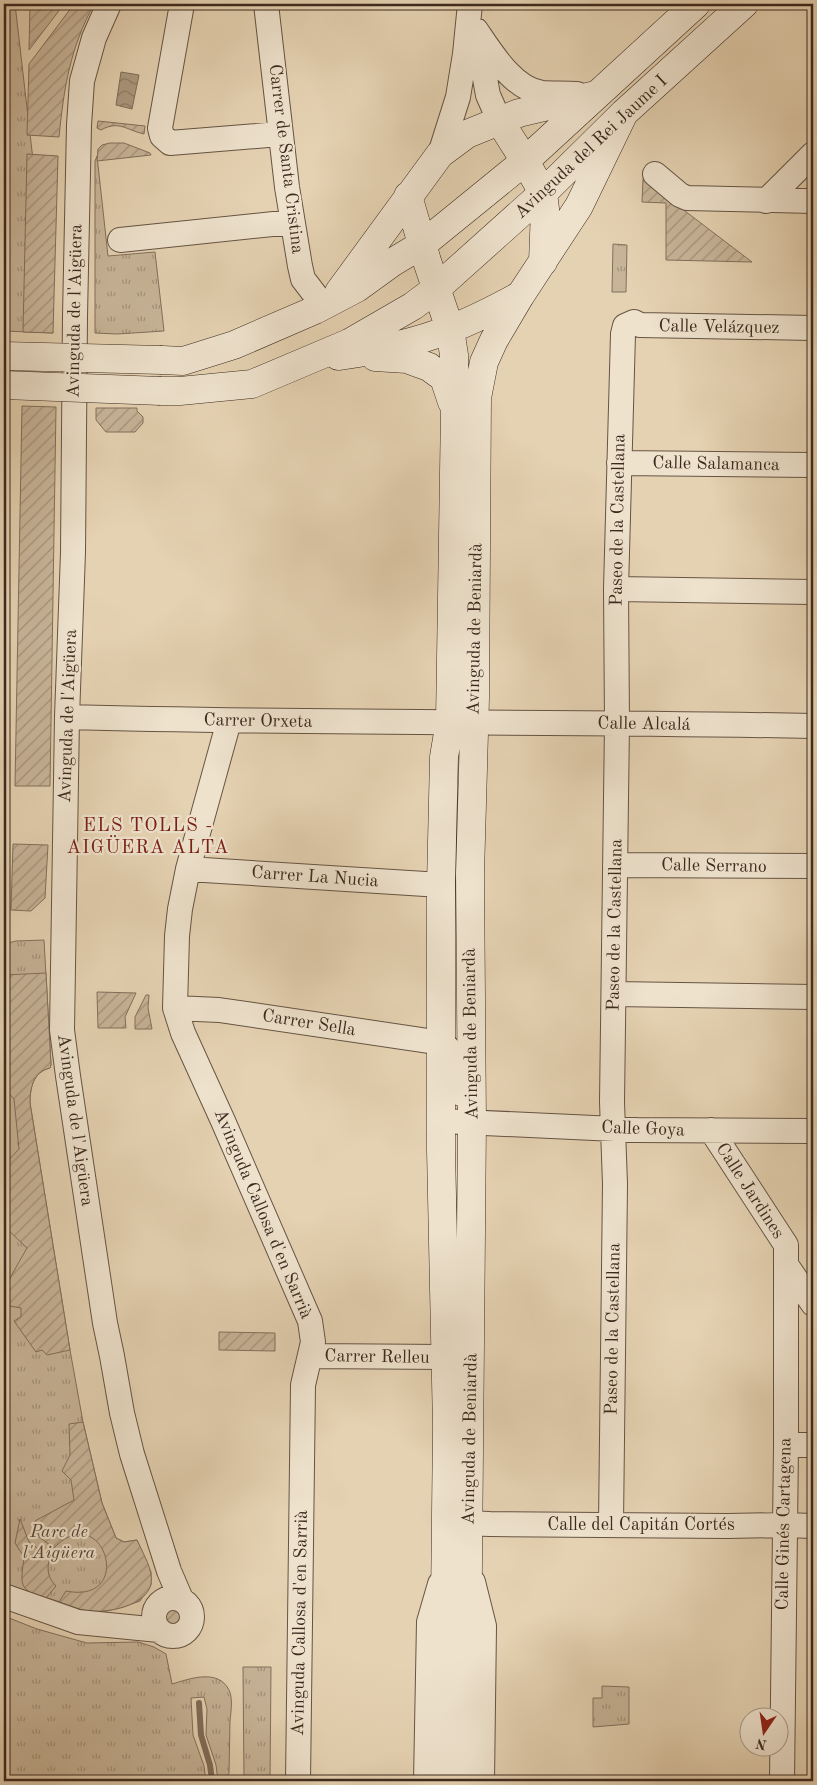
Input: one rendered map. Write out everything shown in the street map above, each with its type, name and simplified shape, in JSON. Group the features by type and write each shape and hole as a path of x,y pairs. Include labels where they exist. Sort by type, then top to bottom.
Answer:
{"main road":[{"name":"Avinguda del Rei Jaume I","path":"4,356 183,361 234,345 329,303 357,288 393,262 423,244 525,161 696,4"},
{"name":"Avinguda del Rei Jaume I","path":"312,360 348,343 413,306 437,288 543,193 624,113 744,4"},
{"path":"329,303 440,154 467,134 519,112 596,94"},
{"name":"Avinguda de Beniardà","path":"443,1781 457,1563 464,1522 470,1372 458,1122 442,1043 441,885 444,757 462,721 477,398 479,380 490,347 520,296 580,206 624,113"},
{"path":"499,120 543,193 545,223 543,263"},
{"path":"440,154 483,142 506,147 525,161"},
{"name":"Avinguda de Beniardà","path":"408,196 427,262 450,329 454,355 462,721 470,874 445,1358 447,1426 457,1563 466,1781"},
{"path":"4,384 180,391 252,384 312,360 393,347 450,329 520,296"},
{"path":"346,355 407,359 429,367 444,378 455,411"}],"street":[{"name":"Avinguda de l'Aigüera","path":"4,1596 78,1622 111,1624 165,1609 169,1571 132,1454 122,1413 105,1323 62,1030 66,717 73,552 74,332 79,125 82,81 94,38 109,4"},
{"path":"182,4 160,128 162,136 170,143 280,134"},
{"name":"Carrer de Santa Cristina","path":"266,4 280,134 292,222 303,279 316,296 329,303"},
{"path":"471,4 488,95 499,120"},
{"path":"440,154 458,97 471,4"},
{"path":"476,30 495,59 521,85 540,92 596,94"},
{"path":"766,201 813,154"},
{"path":"655,174 680,195 687,198 813,201"},
{"path":"120,240 292,222"},
{"name":"Calle Velázquez","path":"626,326 634,322 640,325 813,328"},
{"name":"Paseo de la Castellana","path":"611,1524 614,1194 612,1102 618,724 616,589 623,334 626,326"},
{"name":"Calle Salamanca","path":"620,463 813,465"},
{"path":"616,589 813,592"},
{"name":"Carrer Orxeta","path":"66,717 228,721 462,721"},
{"name":"Avinguda Callosa d'en Sarrià","path":"228,721 188,868 177,936 175,1008 186,1040 224,1121 310,1321 313,1342 303,1385 298,1781"},
{"name":"Calle Alcalá","path":"462,721 813,726"},
{"name":"Calle Serrano","path":"615,865 813,866"},
{"name":"Carrer La Nucia","path":"188,868 441,885"},
{"path":"614,994 813,997"},
{"name":"Carrer Sella","path":"175,1008 227,1011 442,1043"},
{"name":"Calle Goya","path":"458,1122 613,1128 813,1131"},
{"name":"Calle Jardines","path":"710,1130 786,1245 787,1266 813,1304"},
{"name":"Calle Ginés Cartagena","path":"782,1781 786,1445 785,1288 787,1266"},
{"name":"Carrer Relleu","path":"310,1356 445,1358"},
{"name":"Avinguda de Beniardà","path":"447,1426 450,1503 464,1522"},
{"path":"786,1445 813,1445"},
{"name":"Calle del Capitán Cortés","path":"464,1522 727,1526 784,1524 813,1526"},
{"path":"457,1563 484,1626 482,1781"},
{"name":"Avinguda de Beniardà","path":"426,1781 429,1622 457,1563"}],"green space":[{"path":"4,4 15,4 53,333 4,331"},
{"path":"30,4 64,4 29,50"},
{"path":"74,4 94,4 79,37 69,69 59,137 27,135 29,64"},
{"path":"98,121 145,126 144,134 118,126 107,127 101,130 97,128"},
{"path":"124,143 151,155 97,161 98,149 102,145"},
{"path":"27,154 58,156 53,333 23,332"},
{"path":"97,156 108,256 155,252 164,331 117,334 95,333 95,161"},
{"path":"643,179 752,262 666,260 666,203 642,202"},
{"path":"613,244 627,245 626,292 612,292"},
{"path":"22,406 56,407 50,786 15,786"},
{"path":"96,408 137,408 137,411 143,417 143,423 135,432 106,432 96,420"},
{"path":"13,844 48,845 45,898 31,911 11,910"},
{"name":"Parc de l'Aigüera","path":"44,940 51,1065 50,1068 44,1070 36,1077 30,1103 70,1350 83,1422 102,1503 116,1538 124,1542 137,1540 151,1572 151,1585 140,1601 107,1611 88,1611 4,1584 4,944 16,941"},
{"path":"46,973 51,1065 50,1068 44,1070 36,1077 30,1103 70,1350 47,1355 42,1350 36,1352 14,1321 21,1317 21,1308 10,1306 6,1285 27,1248 4,1226 4,1165 19,1149 14,1099 4,1088 4,975"},
{"path":"97,992 136,993 125,1017 126,1028 98,1028"},
{"path":"146,995 149,995 148,1008 152,1029 135,1029 135,1017"},
{"path":"219,1332 275,1333 275,1351 219,1350"},
{"path":"83,1422 102,1503 116,1538 124,1542 137,1540 151,1573 151,1584 148,1592 142,1598 134,1603 106,1611 78,1609 59,1602 66,1591 88,1591 101,1583 106,1570 105,1556 98,1543 87,1535 71,1536 54,1548 39,1537 35,1521 74,1500 71,1480 62,1471 70,1455 69,1424"},
{"path":"20,1519 29,1542 50,1558 48,1573 56,1586 46,1598 30,1592 23,1585 24,1557 15,1543"},
{"path":"173,1603 183,1607 187,1617 183,1627 173,1631 163,1627 159,1617 163,1607"},
{"path":"4,1616 37,1629 87,1643 138,1642 154,1647 166,1654 172,1684 203,1677 218,1679 224,1683 230,1693 231,1705 229,1773 224,1781 218,1781 216,1765 206,1735 207,1709 204,1697 191,1698 193,1735 204,1766 206,1781 4,1781"},
{"path":"243,1667 271,1667 270,1781 244,1781"},
{"path":"602,1686 629,1687 629,1724 593,1727 593,1698 602,1698"}],"water":[{"path":"121,72 139,75 132,109 116,105"}],"waterway":[{"path":"199,1703 201,1735 210,1765 212,1781"}],"district":[{"name":"ELS TOLLS - AIGÜERA ALTA","path":"148,837"}]}
